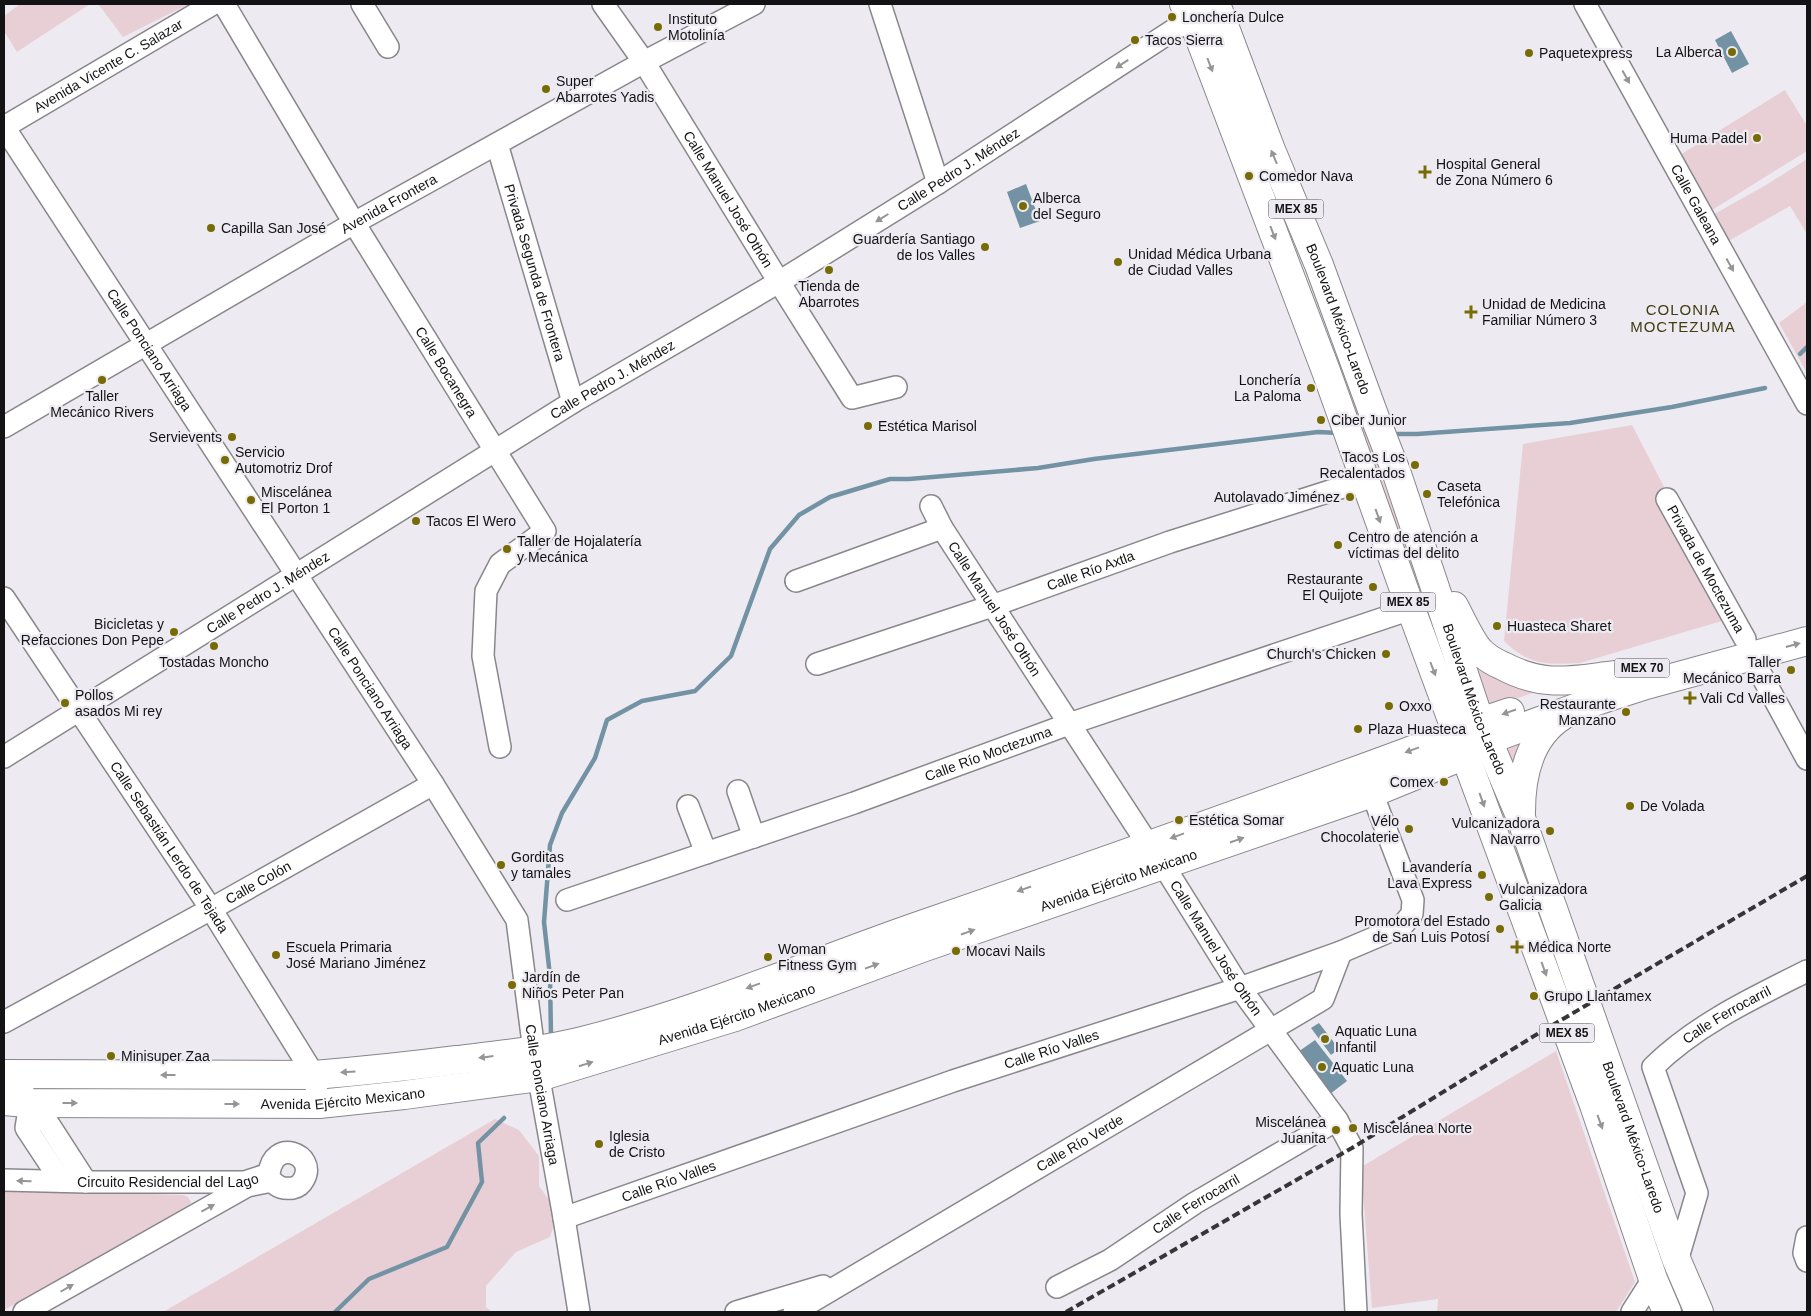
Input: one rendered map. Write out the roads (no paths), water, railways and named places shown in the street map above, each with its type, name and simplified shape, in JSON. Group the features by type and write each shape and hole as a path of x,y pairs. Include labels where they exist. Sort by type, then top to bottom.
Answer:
{"main road":[{"name":"Boulevard México-Laredo","path":"1219,5 1271,150 1320,265 1397,474 1419,542 1473,737 1653,1279 1667,1312"},
{"name":"Boulevard México-Laredo","path":"1188,11 1330,384 1410,609 1473,737 1521,818 1677,1260 1699,1312"},
{"path":"1419,542 1480,652 1496,663 1528,677 1553,682 1616,675"},
{"name":"MEX 70","path":"1473,737 1646,685 1748,648 1807,623"},
{"name":"MEX 70","path":"1473,737 1616,675 1748,648 1807,641"},
{"path":"1521,818 1524,776 1528,760 1537,740 1553,722 1578,707"},
{"name":"Avenida Ejército Mexicano","path":"1156,856 1372,793 1473,737"},
{"name":"Avenida Ejército Mexicano","path":"20,1105 319,1104 404,1096 537,1064 582,1041 635,1026 743,990 918,938 1156,856 1473,737"},
{"name":"Avenida Ejército Mexicano","path":"11,1075 314,1075 372,1070 537,1064"}],"street":[{"name":"Avenida Vicente C. Salazar","path":"4,127 212,4"},
{"name":"Calle Bocanegra","path":"224,4 354,223 545,531 500,564 486,591 482,656 500,747"},
{"path":"362,4 388,47"},
{"name":"Calle Manuel José Othón","path":"603,4 644,62 852,398 896,387"},
{"name":"Avenida Frontera","path":"4,427 146,346 354,223 644,62 754,4"},
{"path":"880,4 938,183"},
{"name":"Calle Galeana","path":"1585,4 1807,404"},
{"name":"Calle Pedro J. Méndez","path":"4,756 573,402 779,282 938,183 1188,11 1219,5"},
{"name":"Calle Ponciano Arriaga","path":"4,127 433,784 517,920 537,1064 579,1312"},
{"name":"Privada Segunda de Frontera","path":"497,144 573,402"},
{"name":"Calle Río Axtla","path":"817,664 992,606 1363,475"},
{"name":"Privada de Moctezuma","path":"1667,499 1807,759"},
{"name":"Calle Manuel José Othón","path":"931,506 942,528 992,606 1240,988 1337,1120 1352,1148 1351,1214 1356,1312"},
{"path":"796,581 942,528"},
{"name":"Calle Sebastián Lerdo de Tejada","path":"4,598 211,909 314,1075 319,1104"},
{"name":"Calle Río Moctezuma","path":"566,900 854,803 1069,724 1410,609"},
{"name":"Calle Colón","path":"4,1022 211,909 433,784"},
{"path":"738,791 754,837"},
{"name":"Calle Río Valles","path":"564,1218 953,1081 1240,988 1341,952 1402,926 1412,914 1413,900 1372,793"},
{"path":"688,806 706,853"},
{"name":"Calle Río Verde","path":"794,1312 1323,999 1341,952"},
{"name":"Calle Ferrocarril","path":"1677,1260 1697,1193 1652,1067 1670,1050 1732,1008 1807,972"},
{"path":"11,1075 26,1128 61,1182"},
{"path":"20,1105 48,1123 86,1182"},
{"name":"Calle Ferrocarril","path":"1057,1287 1110,1260 1195,1203 1337,1120"},
{"name":"Circuito Residencial del Lago","path":"4,1180 61,1182 245,1182 269,1174 273,1158 282,1153 291,1152 298,1155 304,1161 306,1168 306,1176 295,1188 282,1189 272,1181 246,1186 24,1312"},
{"path":"1807,1237 1804,1253 1807,1261"},
{"path":"736,1312 856,1276"},
{"path":"1632,1312 1653,1279"}],"water":[{"name":"La Alberca","path":"1731,31 1749,64 1732,73 1715,40"},
{"name":"Alberca del Seguro","path":"1026,184 1040,221 1020,228 1007,192"},
{"name":"Aquatic Luna Infantil","path":"1319,1023 1339,1049 1331,1055 1311,1028"},
{"name":"Aquatic Luna","path":"1315,1040 1347,1081 1330,1094 1298,1052"}],"waterway":[{"path":"1800,354 1807,347"},
{"path":"1392,434 1417,434 1570,423 1672,407 1765,388"},
{"path":"551,1037 550,976 544,922 550,845 562,813 595,758 607,720 642,701 695,691 731,656 770,549 799,515 830,497 890,479 1038,468 1094,459 1318,432 1339,433"},
{"path":"335,1312 369,1279 447,1247 482,1182 478,1143 504,1118"}],"railway":[{"path":"1066,1312 1352,1148 1539,1033 1807,876"}],"place":[{"name":"Lonchería Dulce","path":"1172,17"},
{"name":"Instituto Motolinía","path":"658,27"},
{"name":"Tacos Sierra","path":"1135,40"},
{"name":"La Alberca","path":"1732,52"},
{"name":"Paquetexpress","path":"1529,53"},
{"name":"Super Abarrotes Yadis","path":"546,89"},
{"name":"Huma Padel","path":"1757,138"},
{"name":"Hospital General de Zona Número 6","path":"1425,172"},
{"name":"Comedor Nava","path":"1249,176"},
{"name":"Alberca del Seguro","path":"1023,206"},
{"name":"Capilla San José","path":"211,228"},
{"name":"Guardería Santiago de los Valles","path":"985,247"},
{"name":"Unidad Médica Urbana de Ciudad Valles","path":"1118,262"},
{"name":"Tienda de Abarrotes","path":"829,270"},
{"name":"Unidad de Medicina Familiar Número 3","path":"1471,312"},
{"name":"Taller Mecánico Rivers","path":"102,380"},
{"name":"Lonchería La Paloma","path":"1311,388"},
{"name":"Ciber Junior","path":"1321,420"},
{"name":"Estética Marisol","path":"868,426"},
{"name":"Servievents","path":"232,437"},
{"name":"Servicio Automotriz Drof","path":"225,460"},
{"name":"Tacos Los Recalentados","path":"1415,465"},
{"name":"Caseta Telefónica","path":"1427,494"},
{"name":"Autolavado Jiménez","path":"1350,497"},
{"name":"Miscelánea El Porton 1","path":"251,500"},
{"name":"Tacos El Wero","path":"416,521"},
{"name":"Centro de atención a víctimas del delito","path":"1338,545"},
{"name":"Taller de Hojalatería y Mecánica","path":"507,549"},
{"name":"Restaurante El Quijote","path":"1373,587"},
{"name":"Huasteca Sharet","path":"1497,626"},
{"name":"Bicicletas y Refacciones Don Pepe","path":"174,632"},
{"name":"Tostadas Moncho","path":"214,646"},
{"name":"Church's Chicken","path":"1386,654"},
{"name":"Taller Mecánico Barra","path":"1791,670"},
{"name":"Vali Cd Valles","path":"1690,698"},
{"name":"Pollos asados Mi rey","path":"65,703"},
{"name":"Oxxo","path":"1389,706"},
{"name":"Restaurante Manzano","path":"1626,712"},
{"name":"Plaza Huasteca","path":"1358,729"},
{"name":"Comex","path":"1444,782"},
{"name":"De Volada","path":"1630,806"},
{"name":"Estética Somar","path":"1179,820"},
{"name":"Vélo Chocolaterie","path":"1409,829"},
{"name":"Vulcanizadora Navarro","path":"1550,831"},
{"name":"Gorditas y tamales","path":"501,865"},
{"name":"Lavandería Lava Express","path":"1482,875"},
{"name":"Vulcanizadora Galicia","path":"1489,897"},
{"name":"Promotora del Estado de San Luis Potosí","path":"1500,929"},
{"name":"Médica Norte","path":"1517,947"},
{"name":"Mocavi Nails","path":"956,951"},
{"name":"Escuela Primaria José Mariano Jiménez","path":"276,955"},
{"name":"Woman Fitness Gym","path":"768,957"},
{"name":"Jardín de Niños Peter Pan","path":"512,985"},
{"name":"Grupo Llantamex","path":"1534,996"},
{"name":"Aquatic Luna Infantil","path":"1325,1039"},
{"name":"Minisuper Zaa","path":"111,1056"},
{"name":"Aquatic Luna","path":"1322,1067"},
{"name":"Miscelánea Norte","path":"1353,1128"},
{"name":"Miscelánea Juanita","path":"1336,1130"},
{"name":"Iglesia de Cristo","path":"599,1144"}],"district":[{"name":"COLONIA MOCTEZUMA","path":"1683,318"}]}
